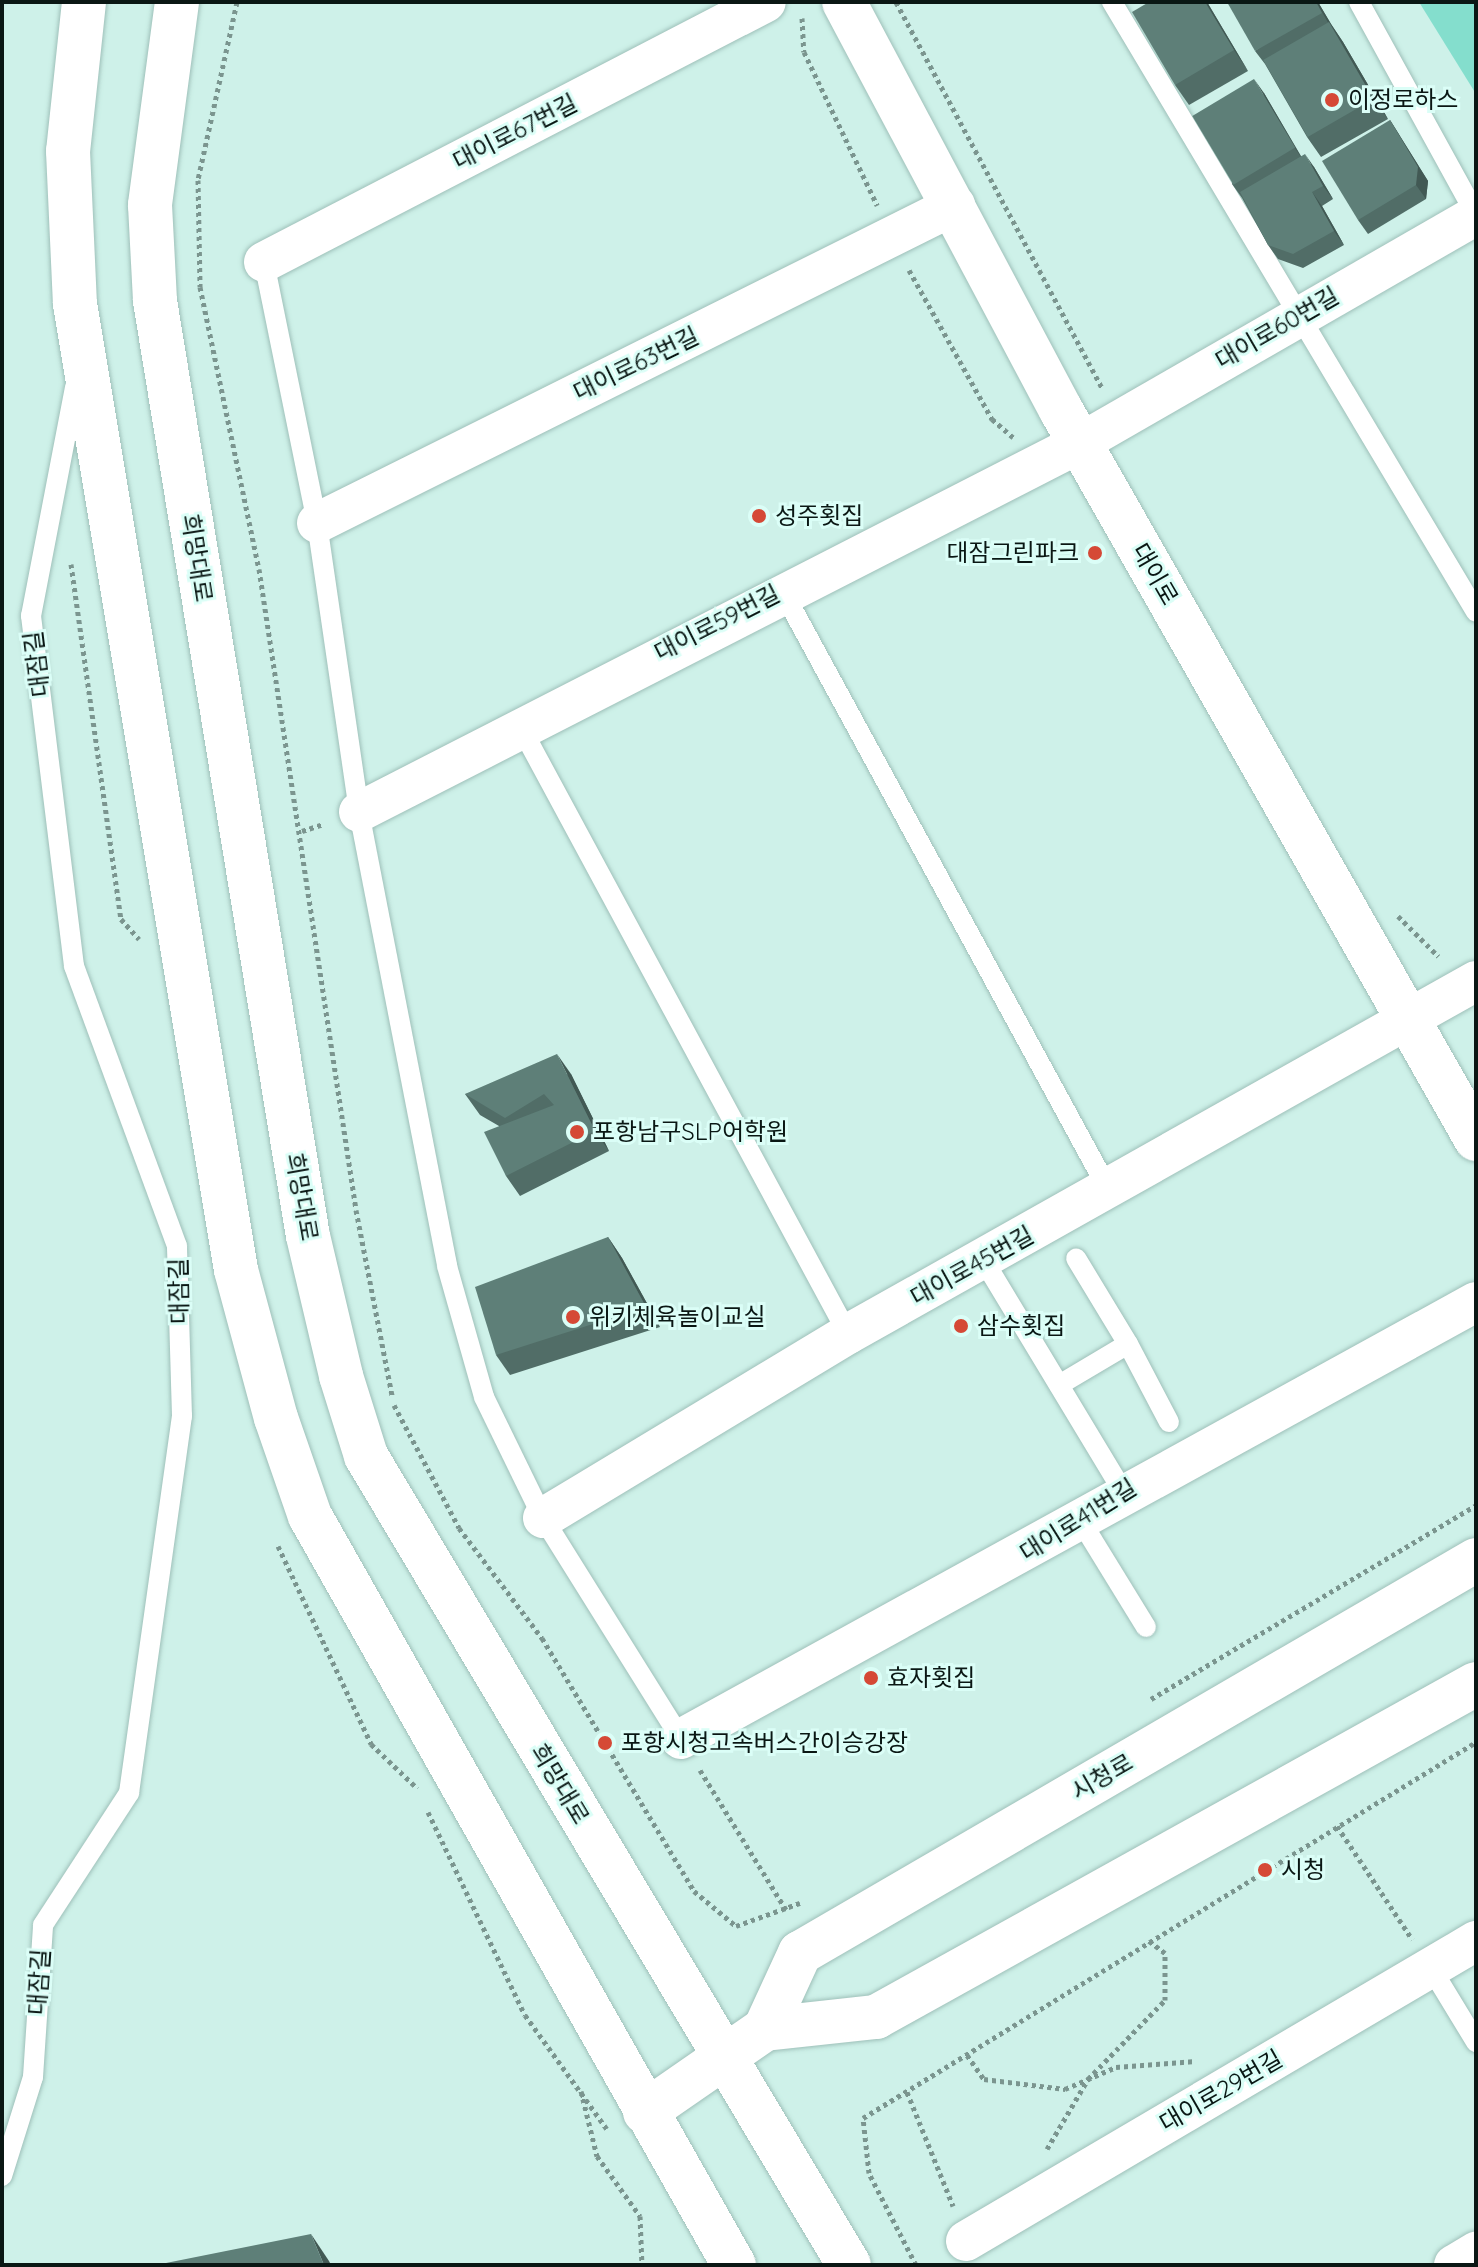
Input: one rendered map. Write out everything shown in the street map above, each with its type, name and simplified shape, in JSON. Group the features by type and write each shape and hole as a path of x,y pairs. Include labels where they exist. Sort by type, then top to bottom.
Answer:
{"main road":[{"path":"84,2 68,151 68,237 83,350 236,1270 276,1418 310,1516 734,2265"},
{"name":"희망대로","path":"177,2 150,205 155,301 308,1236 341,1376 366,1456 723,2059 849,2265"},
{"name":"대이로","path":"844,2 1080,443 1404,1020 1476,1139"},
{"name":"시청로","path":"765,2029 800,1953 1476,1560"},
{"name":"시청로","path":"645,2112 765,2029 876,2017 1476,1684"}],"street":[{"name":"대이로67번길","path":"264,262 766,2"},
{"name":"대이로63번길","path":"317,523 955,205"},
{"name":"대이로60번길","path":"1080,443 1476,215"},
{"name":"대이로59번길","path":"359,812 782,590 1080,443"},
{"name":"대이로45번길","path":"543,1518 848,1334 984,1261 1107,1187 1476,981"},
{"name":"대이로41번길","path":"681,1739 1082,1523 1122,1490 1476,1302"},
{"name":"대이로29번길","path":"972,2253 1042,2196 1476,1941"},
{"path":"1454,2265 1476,2252"}],"lane":[{"path":"1112,2 1295,317 1476,612"},
{"path":"1359,2 1476,215"},
{"path":"264,262 317,523 359,812 447,1266 484,1397 543,1518 681,1739"},
{"name":"대잠길","path":"2,2176 33,2077 43,1925 129,1793 182,1416 177,1246 74,966 31,616 83,350"},
{"path":"782,590 1107,1187"},
{"path":"520,726 848,1334"},
{"path":"1076,1258 1128,1344 1169,1422"},
{"path":"984,1261 1122,1490"},
{"path":"1059,1385 1128,1344"},
{"path":"1082,1523 1146,1627"},
{"path":"1431,1968 1476,2042"}],"path":[{"path":"237,2 198,180 200,287 259,569 356,1210 393,1404 459,1528 542,1638 694,1891 736,1926 786,1910 681,1739"},
{"path":"896,2 1104,392"},
{"path":"802,18 804,52 879,210"},
{"path":"904,260 992,419 1017,440"},
{"path":"916,2265 869,2173 863,2118 1148,1940 1476,1742"},
{"path":"1337,1826 1431,1968"},
{"path":"1042,2196 1041,2160 1088,2079 1165,2000 1165,1953 1148,1940"},
{"path":"967,2055 984,2079 1065,2089 1116,2067 1170,2060 1213,2063 1233,2084"},
{"path":"579,2086 597,2156 640,2216 642,2265"},
{"path":"907,2092 972,2253"}],"green space":[{"path":"1419,2 1476,2 1476,94"}],"building":[{"path":"1149,2 1205,2 1234,50 1175,85 1132,12"},
{"path":"1227,2 1316,2 1322,13 1255,51"},
{"name":"이정로하스","path":"1329,22 1374,99 1308,137 1263,60"},
{"path":"1254,79 1295,148 1233,185 1192,116"},
{"path":"1390,120 1418,167 1416,185 1358,220 1322,161"},
{"path":"1305,154 1323,186 1312,192 1334,231 1293,254 1268,245 1240,192"},
{"path":"557,1054 595,1131 506,1176 484,1132 554,1105 544,1094 505,1118 465,1094"},
{"name":"위키체육놀이교실","path":"608,1237 646,1307 496,1355 475,1287"},
{"path":"311,2234 324,2265 156,2265"}],"place":[{"name":"이정로하스","path":"1332,100"},
{"name":"성주횟집","path":"759,516"},
{"name":"대잠그린파크","path":"1095,553"},
{"name":"포항남구SLP어학원","path":"577,1132"},
{"name":"위키체육놀이교실","path":"573,1317"},
{"name":"삼수횟집","path":"961,1326"},
{"name":"효자횟집","path":"871,1678"},
{"name":"포항시청고속버스간이승강장","path":"605,1743"},
{"name":"시청","path":"1265,1870"}]}
